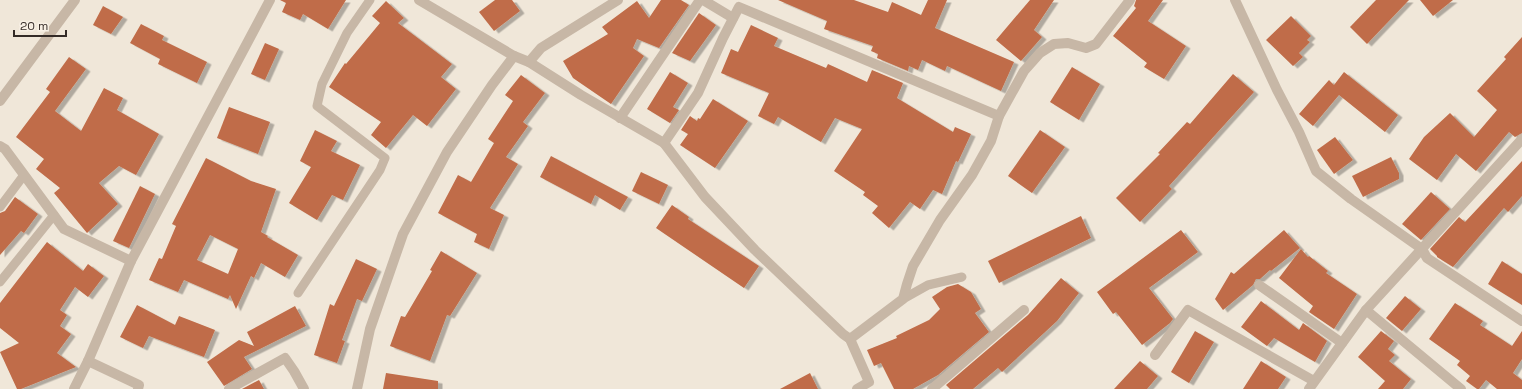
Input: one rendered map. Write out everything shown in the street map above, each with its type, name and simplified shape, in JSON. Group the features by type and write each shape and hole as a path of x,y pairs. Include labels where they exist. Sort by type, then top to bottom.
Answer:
{"street":[{"path":"0,101 75,0"},
{"path":"74,389 88,361 131,262 270,0"},
{"path":"419,0 514,56 529,62 581,95 664,143 705,197 755,250 850,339 872,386 857,389"},
{"path":"529,62 541,48 618,0"},
{"path":"620,118 700,0"},
{"path":"704,0 733,18"},
{"path":"850,339 904,299 913,266 940,220 972,175 991,141 999,116 1024,71 1040,53 1054,44 1068,43 1086,48 1096,44 1130,0"},
{"path":"1235,0 1277,90 1299,132 1316,171 1351,199 1422,250 1427,258 1522,321"},
{"path":"664,143 698,93 739,7 999,116"},
{"path":"357,389 370,329 403,234 447,152 492,85 514,56"},
{"path":"1155,355 1188,310 1312,385 1366,310 1522,139"},
{"path":"0,146 5,149 64,229 131,262"},
{"path":"1259,285 1342,344"},
{"path":"932,389 1024,310"},
{"path":"1366,310 1461,389"},
{"path":"229,389 285,358 304,389"},
{"path":"88,361 139,385 138,389"}],"lane":[{"path":"298,293 380,170 385,158 317,106 322,84 347,33 370,0"},
{"path":"0,207 24,175"},
{"path":"0,282 54,215"},
{"path":"904,299 928,285 962,277"}],"building":[{"path":"280,0 346,0 328,29 303,14 300,20 282,12 286,3"},
{"path":"495,0 512,0 520,11 494,31 479,12"},
{"path":"661,0 681,0 689,5 659,48 637,39 633,48 644,56 611,104 573,78 563,61 608,34 602,27 637,1 649,18"},
{"path":"778,0 854,0 888,12 892,2 921,15 928,0 947,0 935,28 1014,62 1001,91 947,66 945,71 922,60 918,70 909,66 908,71 877,58 878,54 871,51 873,46 824,29 827,21"},
{"path":"1030,0 1054,0 1034,30 1042,37 1021,61 996,40"},
{"path":"1136,0 1163,0 1148,21 1186,46 1164,79 1144,67 1147,63 1113,36 1136,8 1134,6"},
{"path":"1376,0 1409,0 1367,44 1350,27"},
{"path":"1420,0 1453,0 1433,16"},
{"path":"386,1 404,18 398,23 452,64 441,77 456,89 427,126 413,115 386,148 371,135 381,122 329,87 345,63 346,64 380,23 372,16"},
{"path":"103,6 123,17 111,34 93,25"},
{"path":"699,13 716,25 690,61 672,53"},
{"path":"1291,16 1311,36 1307,40 1310,42 1299,53 1303,57 1293,66 1266,40"},
{"path":"141,24 164,36 162,40 207,62 197,83 158,64 160,59 130,43"},
{"path":"751,25 778,38 774,46 826,68 828,64 867,82 872,70 903,83 897,98 953,132 955,127 971,134 958,162 956,161 942,194 933,190 920,209 910,202 889,228 872,213 878,206 863,195 865,192 834,171 862,129 835,118 821,142 778,117 774,124 758,116 769,93 721,73 731,49 738,52"},
{"path":"1522,37 1522,133 1515,137 1509,132 1476,171 1456,154 1437,180 1409,159 1424,137 1450,113 1474,137 1497,110 1477,91 1506,59 1504,57"},
{"path":"265,43 279,49 265,80 251,74"},
{"path":"69,57 86,69 55,111 81,131 104,88 123,98 117,110 159,134 136,175 119,166 99,183 118,204 87,233 54,193 60,188 36,169 44,159 16,137 50,92 46,89"},
{"path":"1072,67 1100,84 1079,120 1050,102"},
{"path":"670,72 688,83 673,107 679,110 670,123 647,109"},
{"path":"1344,72 1398,115 1385,132 1339,95 1313,126 1299,114 1329,80 1334,85"},
{"path":"1233,74 1254,92 1169,186 1172,189 1140,222 1116,198 1160,154 1158,153 1187,122 1190,124"},
{"path":"521,75 545,93 523,122 528,126 506,157 518,164 490,208 504,215 489,249 474,242 477,234 438,213 458,175 471,182 494,143 488,139 513,101 505,95"},
{"path":"713,99 748,121 715,168 680,145 688,134 681,130 690,116 697,121 698,118 700,119"},
{"path":"229,107 270,122 258,154 217,138"},
{"path":"315,130 337,141 331,151 360,165 343,200 332,195 317,220 289,203 311,167 300,161"},
{"path":"1040,130 1065,147 1032,193 1008,176"},
{"path":"1335,137 1353,160 1334,174 1317,150"},
{"path":"551,156 628,197 620,210 595,195 591,204 540,177"},
{"path":"1391,157 1399,173 1399,179 1363,197 1352,176"},
{"path":"206,158 251,181 276,189 261,232 298,255 285,277 261,263 254,278 251,276 236,309 230,295 228,299 184,280 178,292 149,280 159,258 162,259 176,226 172,224","holes":["210,235 238,249 228,274 197,260"]},
{"path":"1522,161 1522,196 1508,212 1504,208 1453,267 1437,257 1430,249 1459,217 1465,222"},
{"path":"641,172 668,185 659,204 632,191"},
{"path":"140,186 155,194 129,248 113,241"},
{"path":"1431,192 1450,209 1421,240 1402,224"},
{"path":"15,197 38,214 24,233 21,231 0,255 0,213 5,211"},
{"path":"672,205 689,217 688,219 759,266 744,288 656,228"},
{"path":"1081,216 1091,238 999,283 988,261"},
{"path":"1181,230 1198,252 1149,288 1173,319 1142,345 1116,312 1113,314 1097,292"},
{"path":"1284,230 1300,248 1260,279 1256,279 1253,285 1223,310 1215,299 1231,272 1234,274"},
{"path":"47,242 83,271 88,264 104,276 88,297 75,287 60,310 67,315 60,326 71,334 57,353 76,367 21,389 17,389 0,352 19,343 0,328 0,303"},
{"path":"1301,249 1308,257 1309,256 1328,271 1326,273 1357,294 1334,329 1309,312 1313,306 1279,278"},
{"path":"441,251 477,273 450,316 447,315 430,361 390,346 401,316 405,317 432,271 430,270"},
{"path":"356,259 377,269 362,301 357,299 342,340 345,341 337,363 314,355 330,304 334,306"},
{"path":"1502,261 1522,274 1522,305 1488,284"},
{"path":"1061,278 1079,293 1057,321 1002,372 998,368 973,389 950,389 946,385 1028,315"},
{"path":"958,284 971,292 981,309 975,313 989,332 938,375 913,389 894,389 881,363 874,366 867,350 897,338 896,336 929,320 940,309 932,297 947,287"},
{"path":"1405,296 1421,309 1402,331 1386,318"},
{"path":"1261,301 1299,330 1303,323 1327,341 1315,362 1274,338 1267,346 1241,327"},
{"path":"1455,303 1483,321 1480,325 1512,346 1522,331 1522,359 1513,373 1522,380 1522,389 1497,389 1486,380 1479,389 1477,389 1466,381 1470,376 1457,365 1460,361 1429,339"},
{"path":"137,305 175,325 179,316 215,330 204,357 149,336 143,348 120,337"},
{"path":"295,306 306,326 244,357 252,369 224,386 207,362 239,340 254,346 247,332"},
{"path":"1195,331 1214,342 1189,383 1171,372"},
{"path":"1381,331 1394,341 1388,349 1395,355 1389,361 1411,379 1403,389 1378,389 1385,381 1358,357"},
{"path":"1140,361 1158,376 1147,389 1114,389"},
{"path":"1261,361 1286,377 1278,389 1243,389"},
{"path":"386,373 438,381 438,389 383,389"},
{"path":"810,373 818,389 780,389"},
{"path":"259,380 264,389 242,389"}]}
